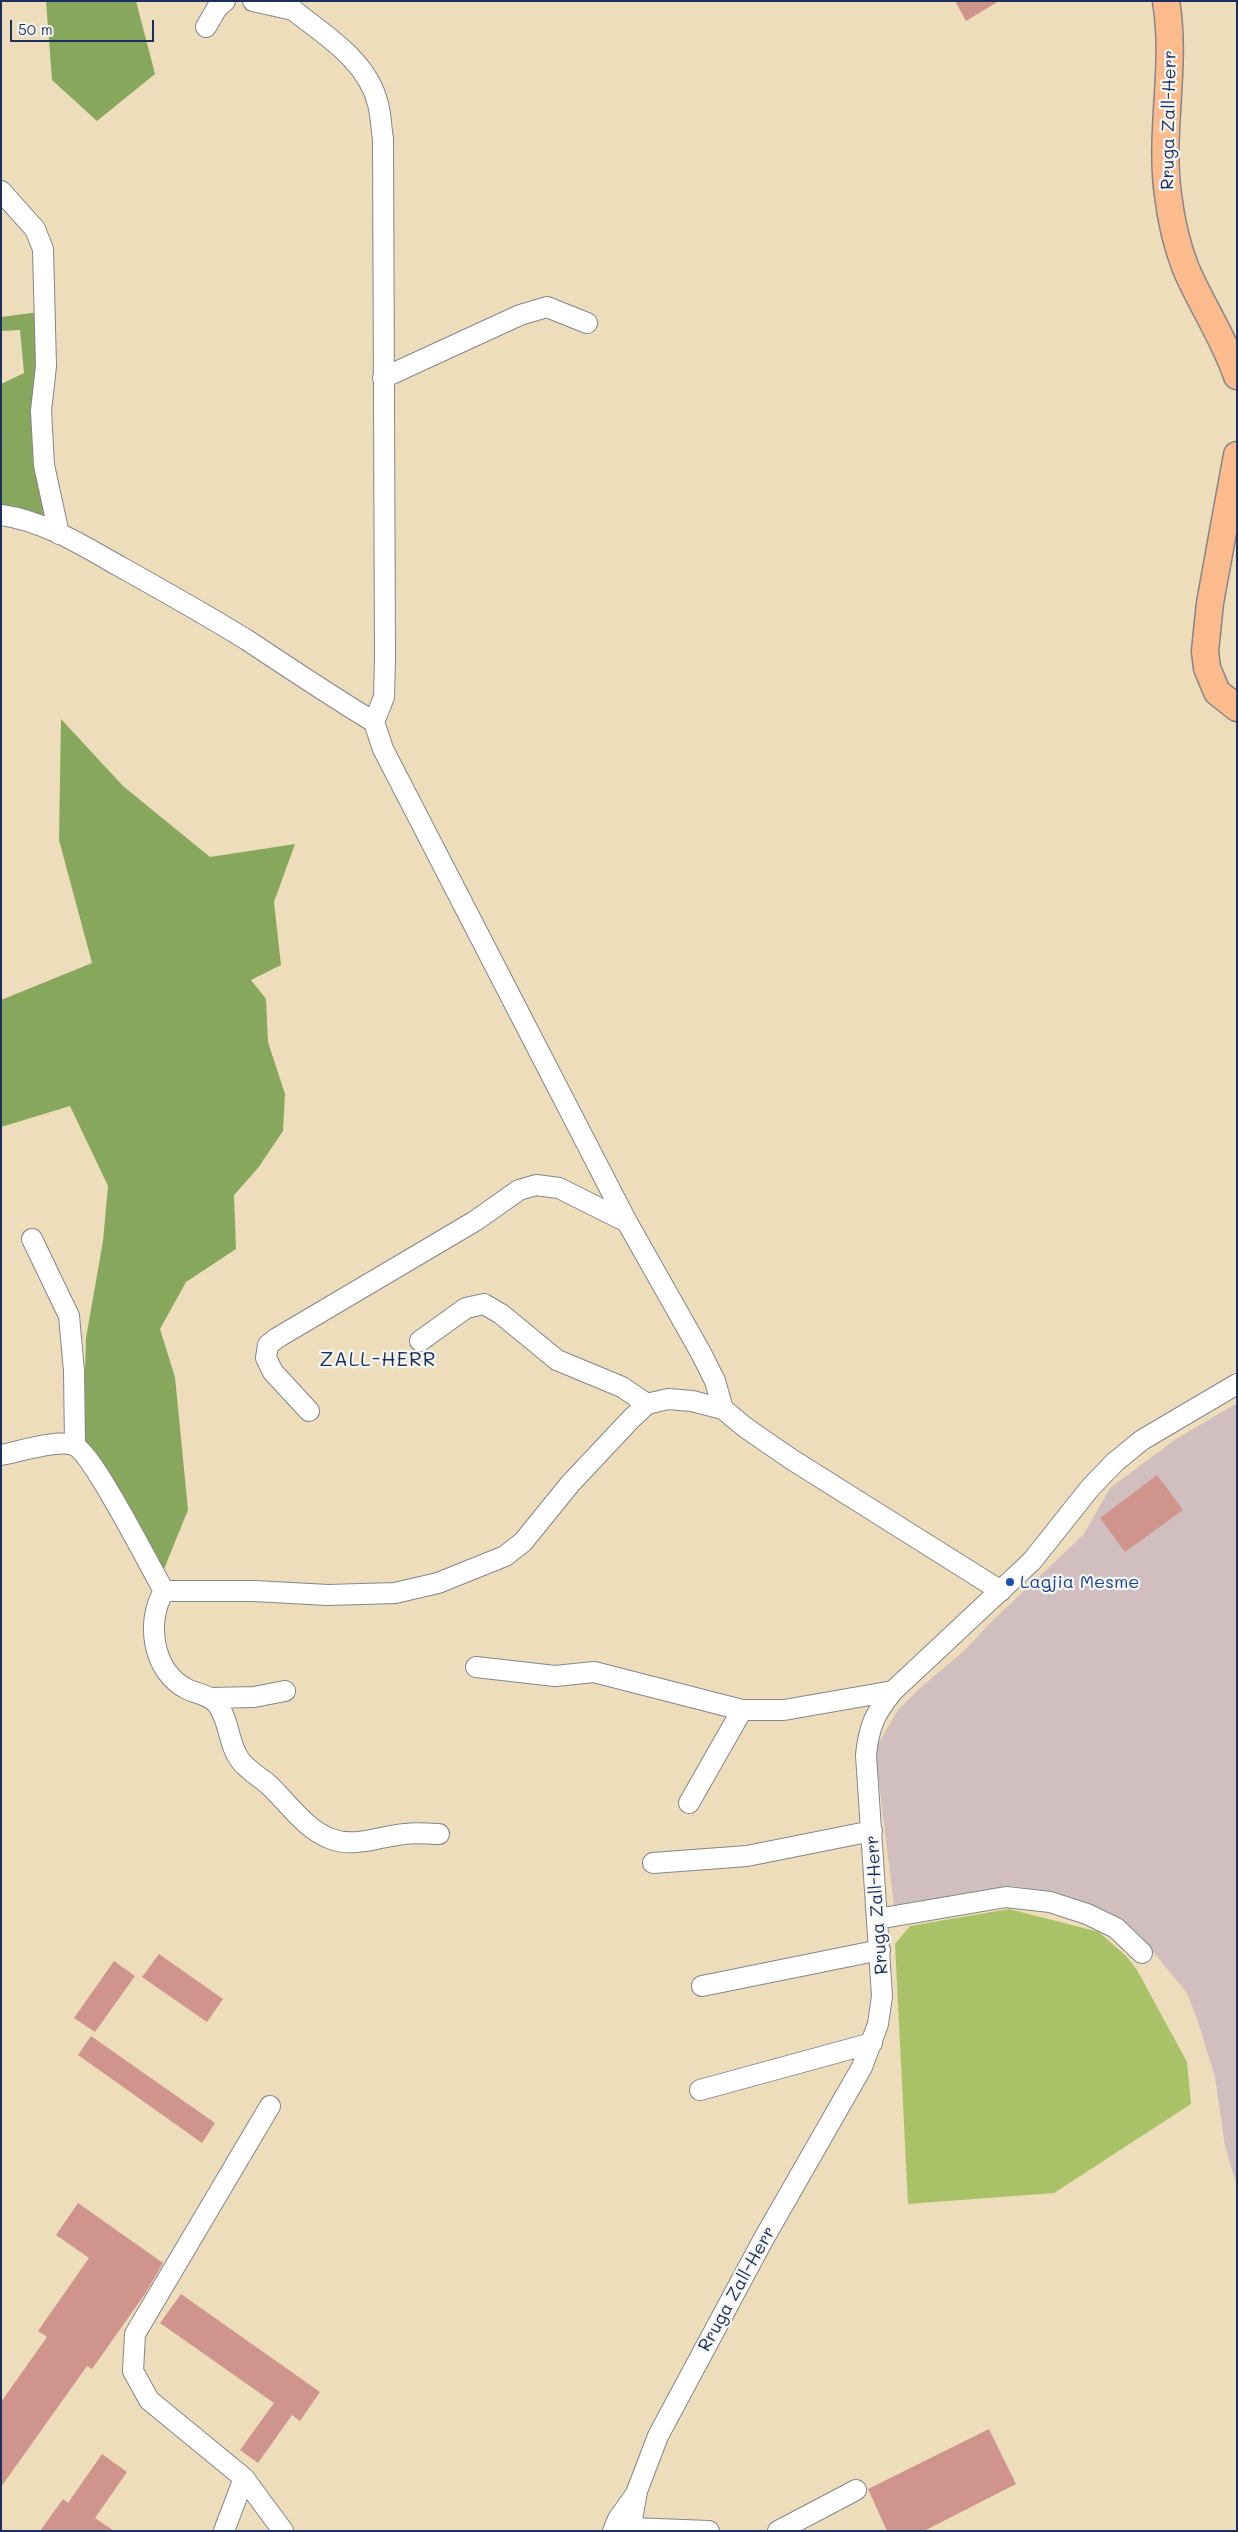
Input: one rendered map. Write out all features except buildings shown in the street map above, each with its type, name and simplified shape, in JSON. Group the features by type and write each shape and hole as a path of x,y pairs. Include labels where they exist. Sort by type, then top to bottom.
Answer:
{"main road":[{"name":"Rruga Zall-Herr","path":"1166,1 1170,54 1167,156 1168,194 1171,213 1186,269 1228,350 1237,376"},
{"path":"1237,455 1210,603 1205,651 1207,668 1217,692 1237,708"}],"street":[{"path":"206,27 217,8 225,1"},
{"path":"253,1 291,6 342,48 364,73 378,102 383,139 382,378 385,659 384,697 374,722 383,749 626,1222 701,1353 715,1381 723,1409"},
{"path":"1,192 34,229 43,249 46,366 41,411 44,465 59,534"},
{"path":"382,378 520,315 547,307 587,322"},
{"path":"1,515 23,518 59,534 186,603 247,640 320,690 374,722"},
{"path":"309,1411 273,1372 266,1358 268,1345 475,1222 519,1190 536,1185 559,1188 626,1222"},
{"path":"32,1238 69,1316 74,1371 75,1445"},
{"path":"420,1341 466,1308 484,1304 501,1314 557,1360 622,1387 647,1404"},
{"name":"Rruga Zall-Herr","path":"625,2530 658,2436 762,2240 862,2067 872,2043 882,1996 866,1754 869,1730 878,1710 893,1691 1032,1561 1090,1488 1115,1462 1142,1440 1237,1384"},
{"path":"164,1591 347,1595 395,1593 438,1583 505,1556 523,1542 570,1484 631,1419 647,1404 668,1399 692,1401 723,1409 791,1460 1001,1591"},
{"path":"1,1455 64,1443 75,1445 86,1457 114,1500 164,1591"},
{"path":"164,1591 156,1604 154,1626 158,1659 168,1676 187,1689 211,1698 254,1697 285,1691"},
{"path":"476,1667 555,1676 594,1672 742,1710 784,1710 893,1691"},
{"path":"211,1698 225,1718 240,1760 309,1826 330,1839 349,1844 406,1834 439,1834"},
{"path":"688,1803 742,1710"},
{"path":"654,1863 747,1856 872,1831"},
{"path":"878,1918 1006,1896 1050,1902 1088,1914 1116,1928 1142,1953"},
{"path":"702,1986 880,1950"},
{"path":"700,2090 872,2043"},
{"path":"270,2106 135,2334 133,2371 149,2400 244,2478 283,2531"},
{"path":"224,2531 244,2478"},
{"path":"778,2531 856,2490"},
{"path":"625,2530 710,2531"}],"shaded area":[{"path":"1237,1403 1237,2186 1225,2146 1215,2077 1187,1993 1137,1932 1113,1914 1090,1904 1054,1892 1012,1886 895,1914 875,1749 898,1710 920,1688 965,1650 991,1622 1084,1534 1110,1488 1176,1439"}],"green space":[{"path":"46,1 136,1 155,74 97,121 52,80"},
{"path":"39,312 47,518 1,505 1,384 24,373 20,330 1,331 1,317"},
{"path":"61,719 123,786 210,857 295,844 274,902 281,965 251,980 266,999 268,1042 285,1094 283,1131 258,1168 234,1195 236,1249 186,1282 160,1329 175,1377 188,1510 162,1574 83,1437 86,1338 103,1241 108,1186 70,1106 1,1127 1,1000 92,963 59,840"},
{"path":"1009,1909 1099,1932 1126,1956 1137,1970 1187,2062 1191,2104 1054,2193 908,2204 895,1944 910,1926"}],"place":[{"name":"Lagjia Mesme","path":"1010,1582"}],"district":[{"name":"ZALL-HERR","path":"378,1360"}]}
